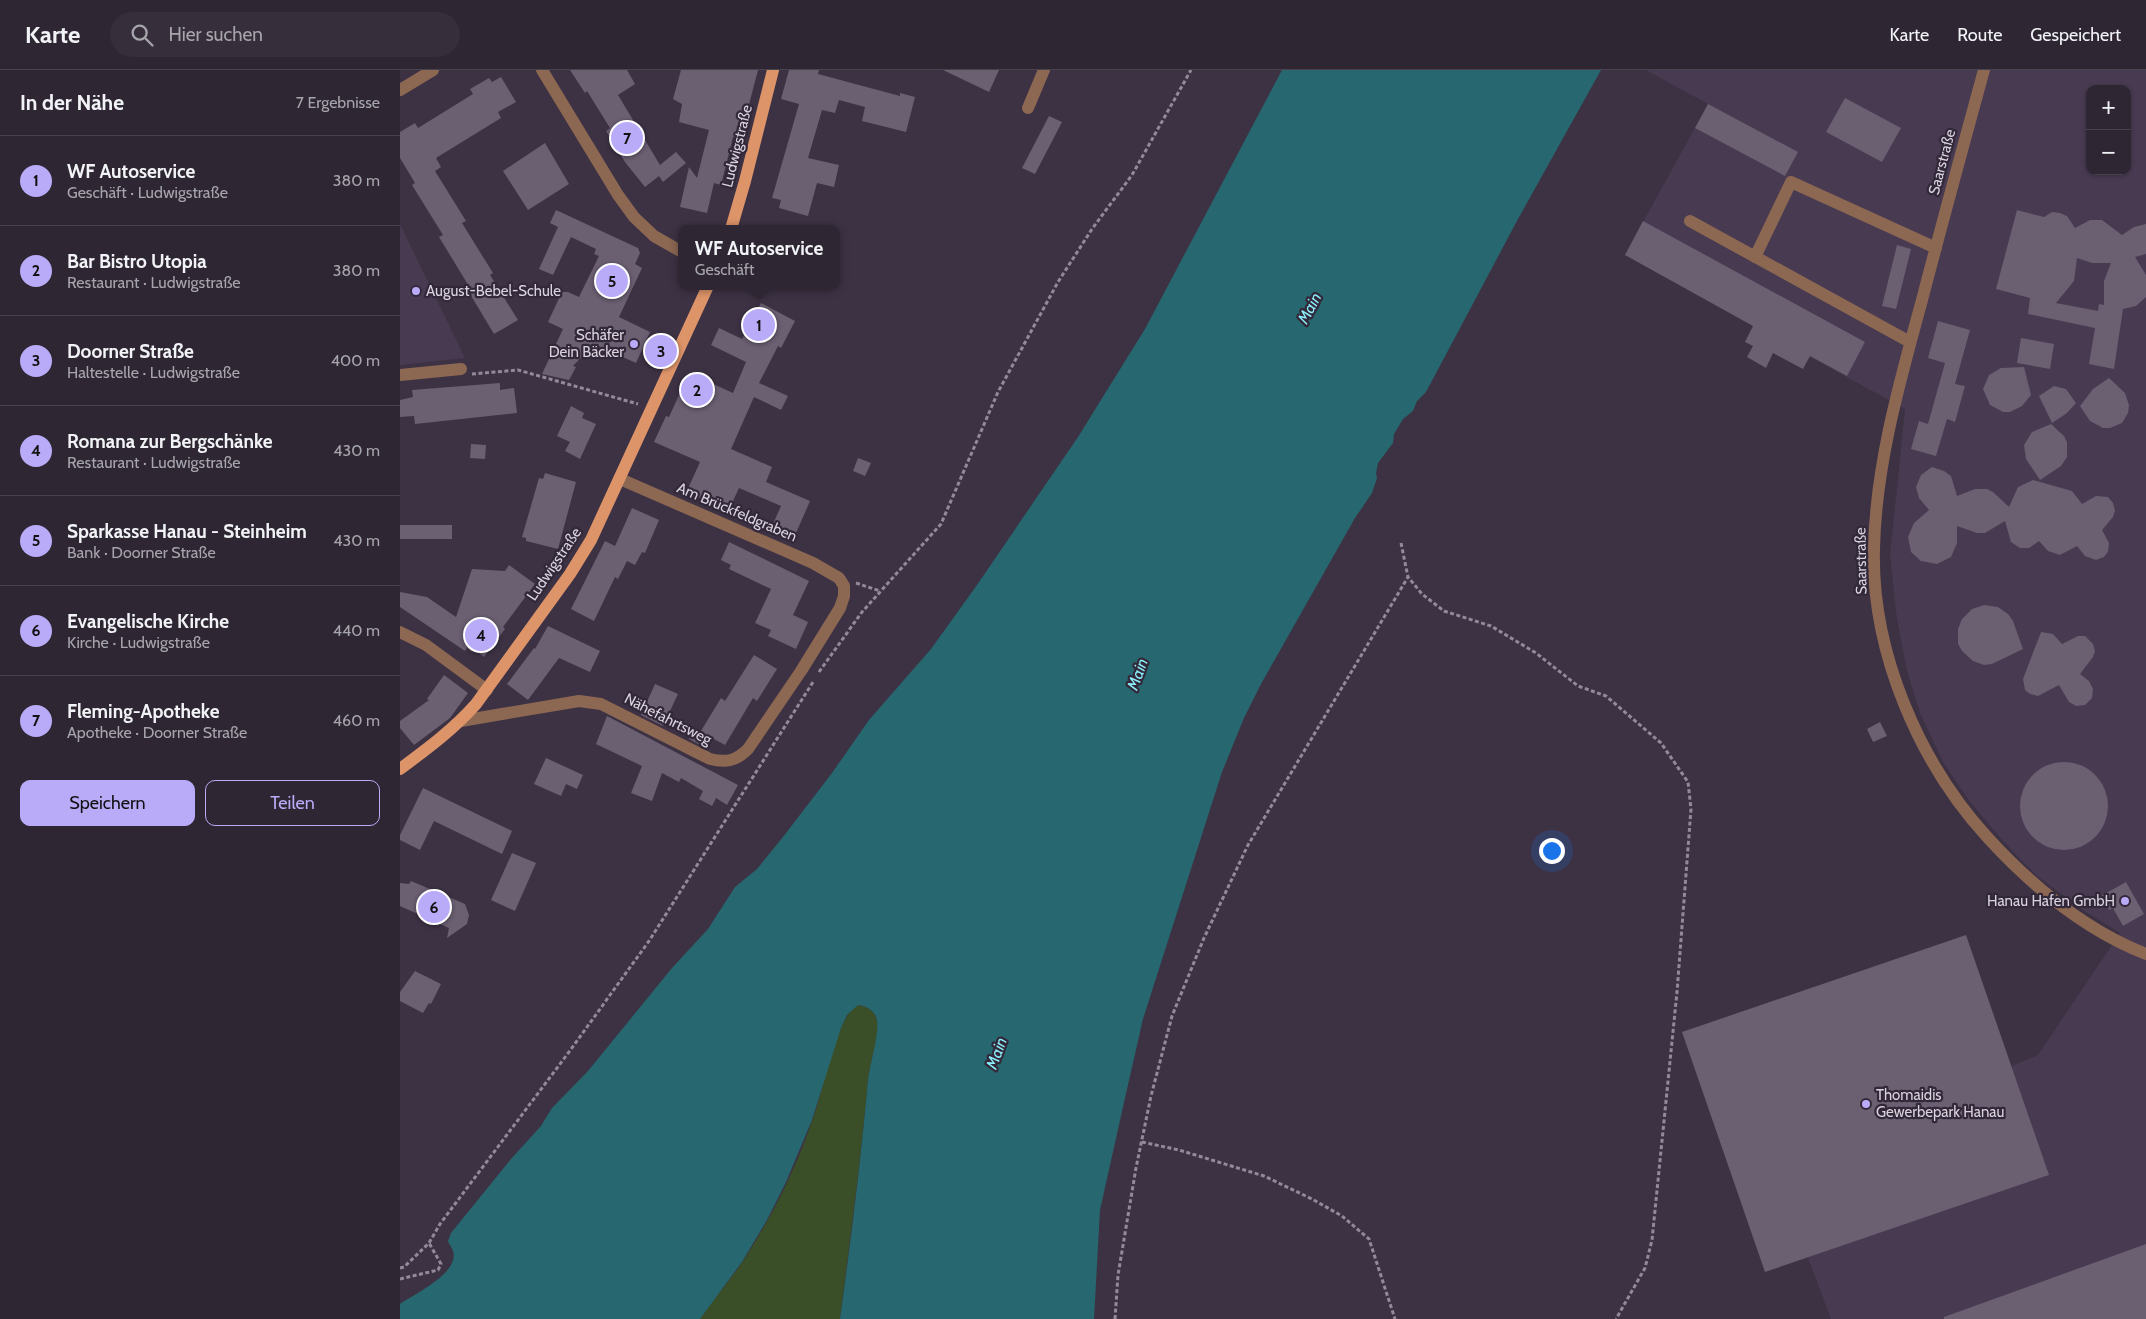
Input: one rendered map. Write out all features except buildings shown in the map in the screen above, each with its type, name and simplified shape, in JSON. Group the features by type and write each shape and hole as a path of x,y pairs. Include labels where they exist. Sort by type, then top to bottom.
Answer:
{"main road":[{"name":"Ludwigstraße","path":"732,225 746,181 773,70"},
{"name":"Ludwigstraße","path":"400,769 461,721 487,690 583,554 620,479 706,290"}],"street":[{"path":"400,90 433,70"},
{"path":"542,70 618,195 634,217 654,236 678,250"},
{"path":"1028,108 1044,70"},
{"name":"Saarstraße","path":"1984,70 1910,342 1880,473 1874,548 1875,580 1883,633 1893,672 1910,718 1933,766 1963,810 2004,856 2028,879 2081,919 2106,935 2146,954"},
{"path":"1755,257 1791,182 1936,248"},
{"path":"1690,221 1910,342"},
{"path":"400,375 461,369"},
{"name":"Am Brückfeldgraben","path":"620,479 813,563 839,578"},
{"name":"Nähefahrtsweg","path":"461,721 579,701 591,701 601,704 710,759 724,762 736,759 748,749 840,608 844,596 844,586 839,578"},
{"path":"400,632 426,645 487,690"}],"path":[{"path":"400,1268 404,1267 429,1243 440,1224 569,1052 649,941 846,634 880,591 941,524 998,392 1058,282 1092,229 1132,175 1192,70"},
{"path":"461,369 469,375 518,370 652,409"},
{"path":"1401,544 1408,578 1422,594 1444,611 1491,626 1536,653 1578,686 1606,696 1661,742 1688,782 1690,809 1677,992 1652,1240 1645,1268 1616,1319"},
{"path":"1115,1319 1118,1275 1142,1142 1151,1096 1172,1016 1204,938 1240,862 1278,791 1408,578"},
{"path":"1142,1142 1179,1150 1264,1176 1342,1216 1368,1239 1394,1319"},
{"path":"400,1279 438,1270 441,1264 429,1243"}],"shaded area":[{"path":"1646,70 2146,70 2146,1319 1831,1319 1784,1194 1798,1157 2038,1055 2120,933 2083,910 2037,876 2004,842 1970,802 1943,762 1920,713 1907,671 1897,619 1890,556 1905,409 1625,255 1708,104"},
{"name":"August-Bebel-Schule","path":"400,224 465,358 400,365"},
{"path":"857,1005 872,1011 876,1017 878,1027 868,1080 859,1170 840,1319 700,1319 753,1246 785,1188 810,1127 832,1051 843,1022"}],"water":[{"name":"Main","path":"1282,70 1601,70 1518,219 1426,392 1417,401 1413,411 1403,419 1394,434 1393,443 1378,463 1377,478 1372,493 1355,518 1261,684 1244,718 1222,772 1143,1019 1100,1210 1094,1319 840,1319 856,1200 868,1080 876,1042 877,1027 877,1020 872,1011 858,1005 847,1015 841,1028 812,1120 786,1182 767,1220 742,1262 700,1319 400,1319 400,1304 425,1289 450,1267 453,1251 448,1241 451,1233 511,1159 541,1126 552,1108 588,1071 672,968 708,929 735,887 757,869 783,837 832,773 869,720 931,649 977,585 1078,437 1145,329"}],"place":[{"name":"Fleming-Apotheke","path":"627,138"},
{"name":"Sparkasse Hanau - Steinheim","path":"612,281"},
{"name":"August-Bebel-Schule","path":"416,291"},
{"name":"WF Autoservice","path":"759,325"},
{"name":"Schäfer Dein Bäcker","path":"634,344"},
{"name":"Doorner Straße","path":"661,351"},
{"name":"Bar Bistro Utopia","path":"697,390"},
{"name":"Romana zur Bergschänke","path":"481,635"},
{"name":"Hanau Hafen GmbH","path":"2125,901"},
{"name":"Evangelische Kirche","path":"434,907"},
{"name":"Thomaidis Gewerbepark Hanau","path":"1866,1104"}]}
